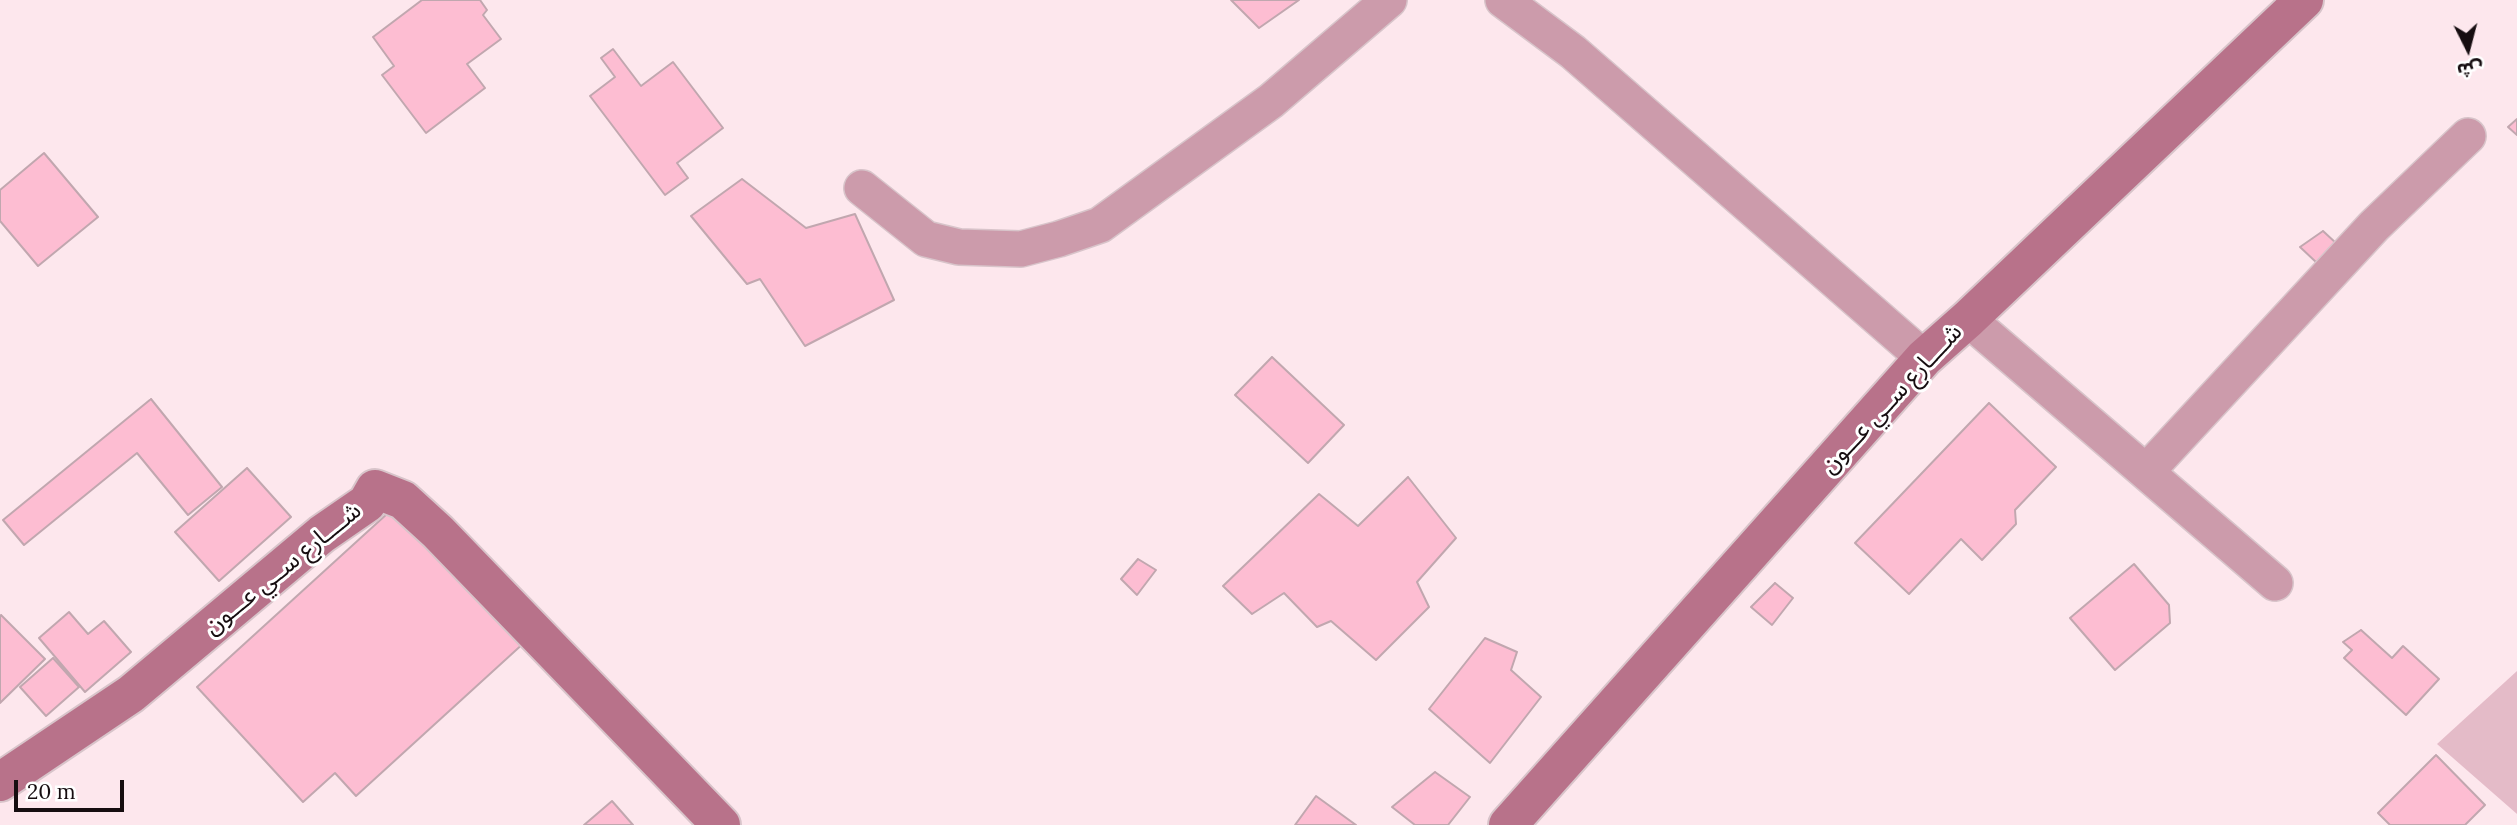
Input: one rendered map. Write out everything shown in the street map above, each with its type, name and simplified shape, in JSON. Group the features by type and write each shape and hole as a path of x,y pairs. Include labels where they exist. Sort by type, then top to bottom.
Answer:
{"street":[{"path":"862,188 926,239 959,247 1021,249 1100,225 1271,101 1389,0"},
{"path":"1503,0 1573,52 1924,358"},
{"name":"شــــارع ســي عـــون","path":"1508,825 1924,358 2304,0"},
{"path":"2146,472 2374,226 2468,136"},
{"path":"1968,319 2275,583"},
{"name":"شــــارع ســي عـــون","path":"0,782 131,694 322,534 366,503 375,489 403,500 438,532 721,825"}],"shaded area":[{"path":"2517,671 2517,814 2437,744"}],"building":[{"path":"422,0 480,0 487,10 483,15 501,39 467,64 485,88 426,133 382,75 394,66 373,37"},
{"path":"1231,0 1299,0 1259,28"},
{"path":"613,49 641,86 673,62 723,128 677,163 688,178 665,195 590,96 615,77 601,58"},
{"path":"2517,119 2517,135 2508,127"},
{"path":"44,153 98,217 38,266 0,221 0,190"},
{"path":"742,179 806,228 855,214 894,300 805,346 760,279 747,284 691,216"},
{"path":"2323,231 2337,244 2317,263 2300,247"},
{"path":"1272,357 1344,425 1308,463 1235,395"},
{"path":"151,399 222,487 188,515 137,453 24,545 3,520"},
{"path":"1989,403 2056,467 2015,510 2016,524 1982,560 1961,539 1909,594 1855,543"},
{"path":"247,468 291,517 219,581 175,532"},
{"path":"1408,477 1456,538 1417,582 1429,607 1376,660 1331,621 1317,627 1284,593 1252,614 1223,586 1319,494 1358,526"},
{"path":"399,503 526,641 356,796 335,773 303,802 197,687"},
{"path":"1138,559 1156,570 1137,595 1121,579"},
{"path":"2134,564 2169,605 2170,623 2115,670 2070,618"},
{"path":"1775,583 1793,598 1772,625 1751,607"},
{"path":"69,612 88,634 104,621 131,652 85,692 39,638"},
{"path":"1,615 45,659 0,703 0,617"},
{"path":"2361,630 2392,658 2403,646 2439,679 2406,715 2344,658 2352,650 2343,642"},
{"path":"1485,638 1517,652 1511,670 1541,697 1490,763 1429,709"},
{"path":"53,658 79,687 46,716 20,687"},
{"path":"2436,755 2485,805 2465,825 2390,825 2378,813"},
{"path":"1435,772 1470,797 1448,825 1415,825 1392,807"},
{"path":"1316,796 1356,825 1295,825"},
{"path":"612,801 633,825 584,825"}]}
